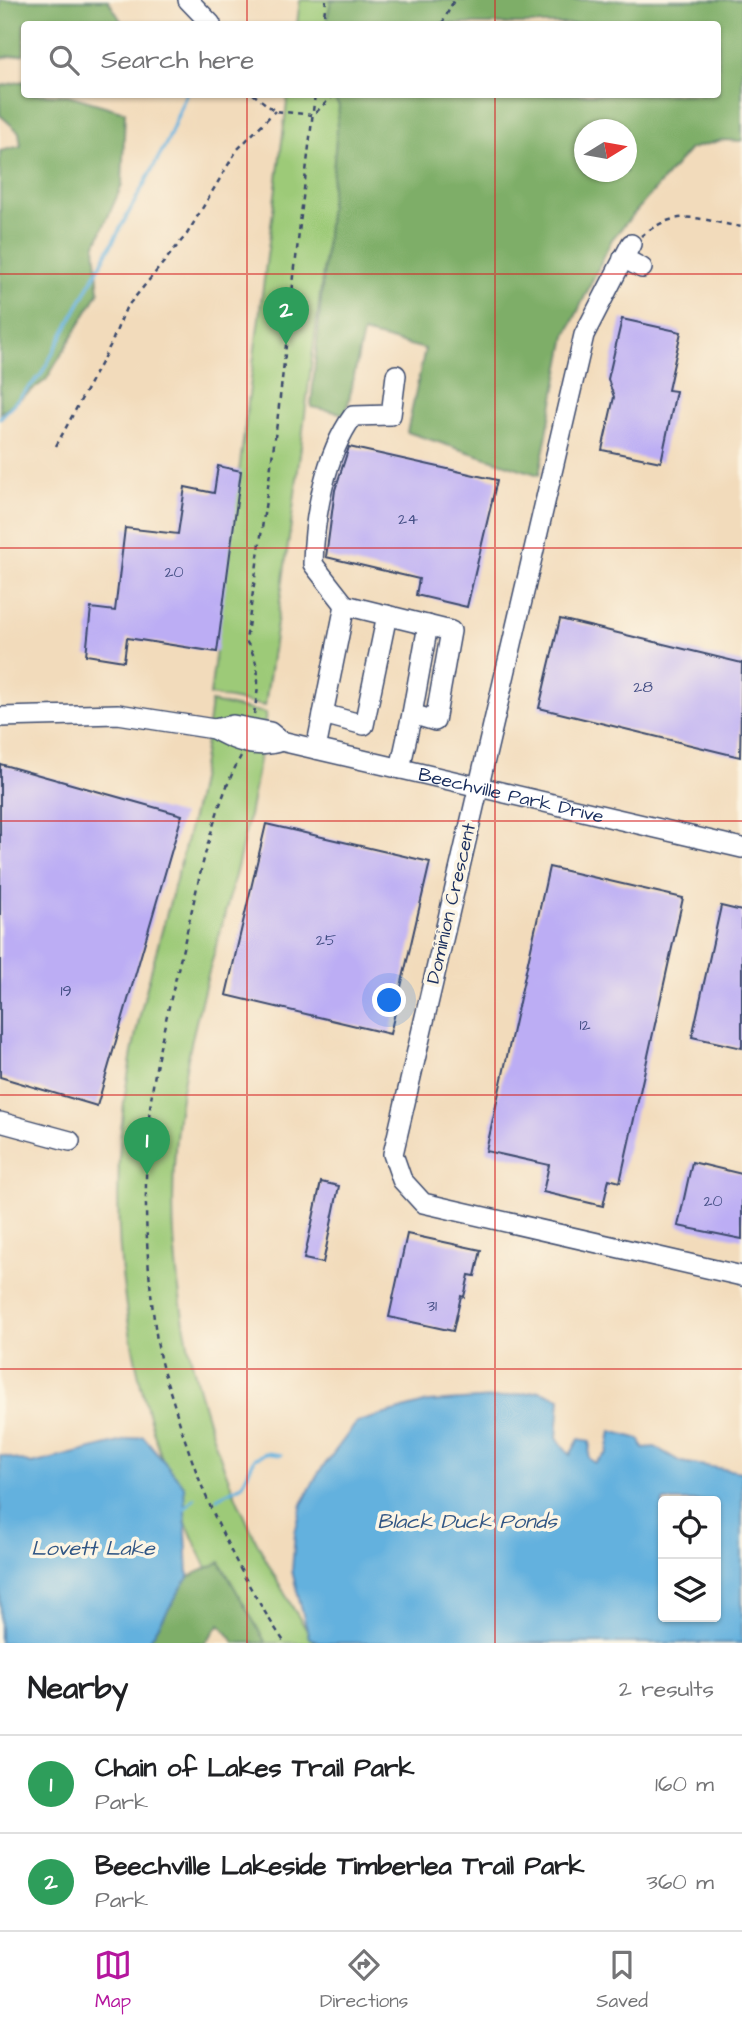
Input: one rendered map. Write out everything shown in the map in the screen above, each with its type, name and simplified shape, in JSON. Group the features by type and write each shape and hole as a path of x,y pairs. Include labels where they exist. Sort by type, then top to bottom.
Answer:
{"street":[{"path":"188,0 208,21"},
{"path":"627,251 642,268"},
{"name":"Dominion Crescent","path":"627,251 584,335 393,1147 398,1174 424,1203 742,1276"},
{"path":"396,374 391,415 353,415 338,437 319,513 313,564 345,605 451,631 435,721 412,714 400,769"},
{"path":"316,749 345,605"},
{"path":"323,714 364,725 387,615"},
{"name":"Beechville Park Drive","path":"0,717 118,714 214,729 233,725 250,735 270,732 281,741 742,848"},
{"path":"0,1122 70,1140"}],"path":[{"path":"323,21 326,0"},
{"path":"444,21 454,0"},
{"path":"258,98 275,111 313,115 331,98"},
{"path":"285,1643 261,1607 221,1531 186,1447 159,1355 146,1233 148,1129 166,1018 215,826 232,773 250,735 260,674 256,657 246,641 277,423 315,98"},
{"path":"57,446 110,346 126,308 187,234 237,150 275,111"},
{"path":"627,251 660,221 674,216 742,227"}],"green space":[{"path":"0,0 108,0 121,21 21,21 21,54 0,58"},
{"path":"300,0 357,0 354,21 297,21"},
{"path":"331,0 742,0 742,141 722,140 690,149 612,239 566,336 539,475 407,432 425,349 363,333 346,414 311,407 339,106 334,98 721,98 721,21 327,21"},
{"path":"21,82 21,98 78,98 125,112 122,185 95,246 99,292 46,380 0,413 0,151 21,146 19,132 0,115 0,86"},
{"path":"288,98 345,98 293,510 265,706 210,695"},
{"path":"211,702 266,713 248,823 195,1026 182,1090 174,1164 174,1236 182,1308 196,1379 217,1448 244,1515 277,1580 315,1643 248,1643 211,1576 180,1507 154,1435 136,1361 123,1286 118,1210 121,1134 131,1058 144,998 195,807"},
{"path":"220,1562 266,1643 235,1643 220,1624 205,1643 148,1643 188,1577"}],"water":[{"name":"Black Duck Ponds","path":"540,1391 560,1398 557,1438 570,1455 579,1439 590,1441 589,1458 595,1463 607,1453 611,1431 640,1439 643,1448 655,1447 681,1462 742,1472 742,1643 322,1643 309,1638 292,1571 295,1533 302,1504 317,1475 357,1422 428,1402 495,1398"},
{"name":"Lovett Lake","path":"143,1436 184,1486 188,1577 148,1643 0,1643 0,1455 32,1464"}],"building":[{"path":"622,319 681,332 668,390 676,391 661,462 602,450 614,397 608,379"},
{"path":"349,447 497,480 467,607 416,595 419,579 326,557 335,490"},
{"path":"218,466 241,471 217,652 127,638 124,661 86,655 91,608 115,611 125,528 178,534 185,487 214,493"},
{"path":"560,619 742,663 740,757 539,708"},
{"path":"0,764 182,815 97,1106 0,1077"},
{"path":"266,824 430,862 390,1034 226,995"},
{"path":"549,867 683,898 620,1182 609,1179 603,1206 543,1192 549,1165 486,1151"},
{"path":"721,906 742,911 742,1048 692,1037"},
{"path":"692,1162 742,1174 742,1239 678,1226"},
{"path":"321,1182 339,1186 323,1263 304,1259"},
{"path":"407,1234 481,1250 475,1276 469,1275 464,1297 461,1296 453,1331 389,1317"}],"waterway":[{"path":"0,418 41,375 168,140 184,98"},
{"path":"217,1498 242,1485 255,1458 266,1453 281,1455"},
{"path":"184,1509 194,1498"}],"place":[{"name":"Beechville Lakeside Timberlea Trail Park","path":"286,345"},
{"name":"Chain of Lakes Trail Park","path":"147,1175"}]}
